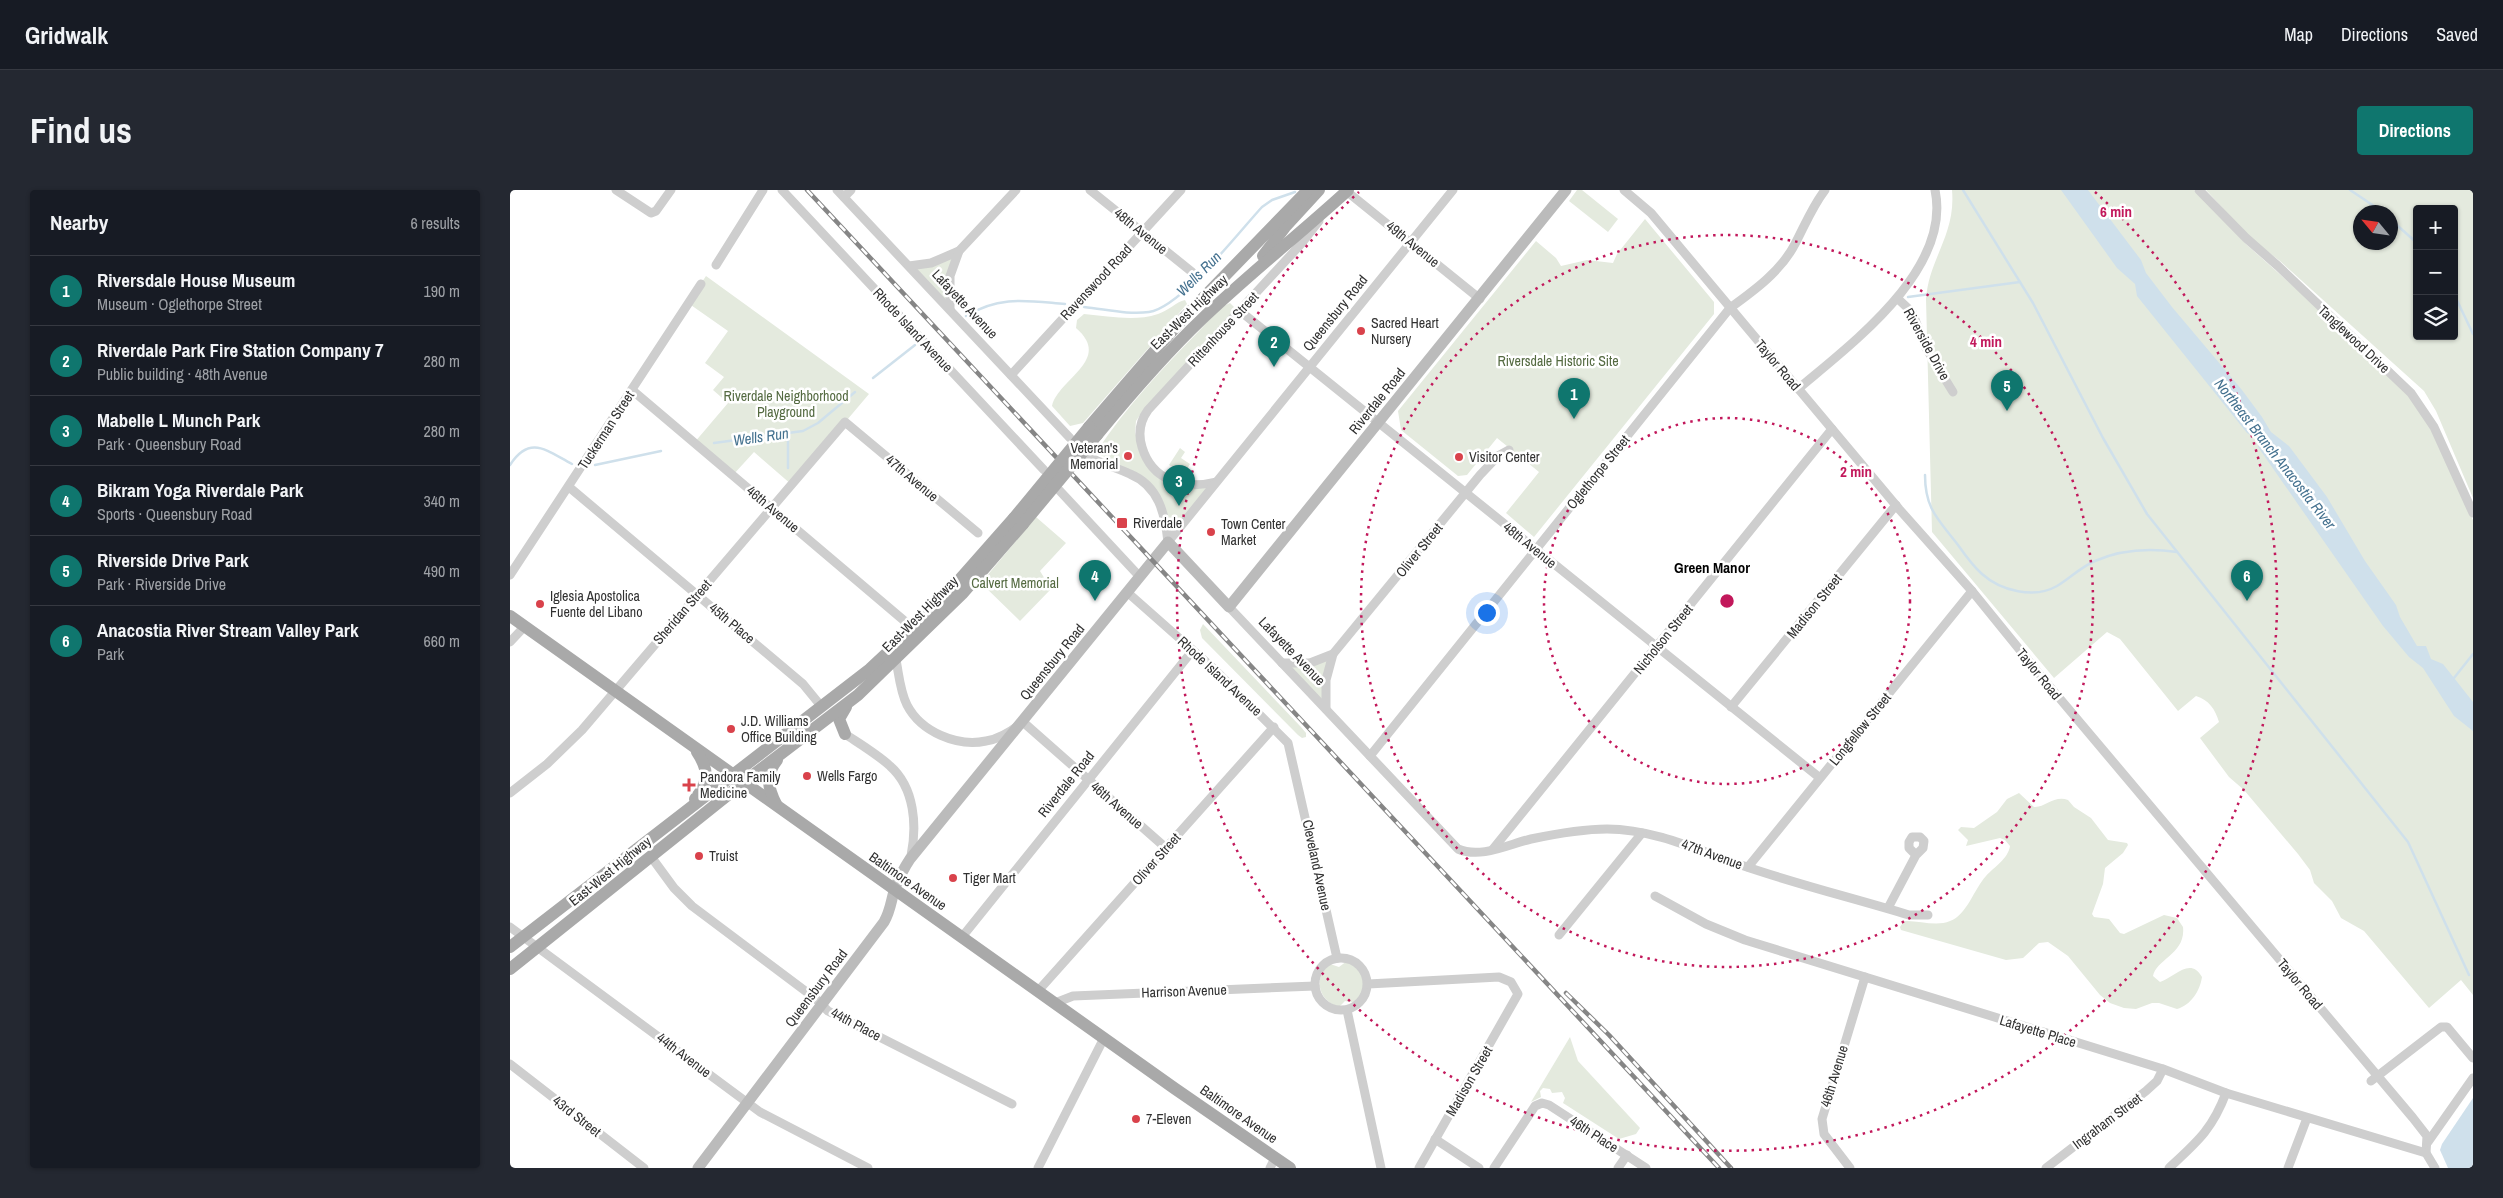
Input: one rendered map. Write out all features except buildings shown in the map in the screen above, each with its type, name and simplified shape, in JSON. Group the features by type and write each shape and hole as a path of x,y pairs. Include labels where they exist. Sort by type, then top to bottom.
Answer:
{"main road":[{"name":"East-West Highway","path":"510,947 686,812 780,756 847,704 896,660 962,594 1018,521 1178,324 1308,190"},
{"path":"1245,279 1285,227 1320,190"},
{"name":"East-West Highway","path":"1093,431 1164,356 1245,279 1347,190"},
{"name":"East-West Highway","path":"510,969 652,858 821,706 870,669 914,628 1018,521"},
{"name":"Baltimore Avenue","path":"510,616 1104,1038 1272,1163 1290,1168"},
{"path":"845,734 839,719 847,704"},
{"path":"815,729 828,727 845,734"},
{"path":"686,812 701,792 706,778 704,764 695,748"},
{"path":"778,806 772,795 768,779 772,766 780,756"}],"street":[{"path":"616,190 651,213 656,210 671,190"},
{"path":"716,266 763,190"},
{"name":"Rhode Island Avenue","path":"782,190 1044,470"},
{"name":"Lafayette Avenue","path":"838,190 1070,438"},
{"path":"844,197 851,190"},
{"path":"950,309 950,276 959,251 1016,190"},
{"name":"48th Avenue","path":"1090,190 1192,272"},
{"name":"Ravenswood Road","path":"1011,375 1182,190"},
{"name":"49th Avenue","path":"1347,190 1480,299"},
{"name":"Queensbury Road","path":"698,1168 888,915 895,890 910,859 1453,190"},
{"name":"Riverdale Road","path":"1229,607 1480,299 1566,190"},
{"name":"Taylor Road","path":"1624,190 1651,213 1896,505 1972,591 2044,681 2374,1078 2425,1132 2428,1142"},
{"name":"Oglethorpe Street","path":"1370,756 1730,308 1766,280 1786,258 1812,208 1825,190"},
{"name":"Riverside Drive","path":"1935,190 1938,209 1931,242 1897,298 1912,312 1926,348 1952,392"},
{"name":"Tanglewood Drive","path":"2200,190 2246,238 2278,266 2411,393 2434,427 2473,514"},
{"name":"Rittenhouse Street","path":"1153,470 1145,457 1140,436 1144,415 1301,244 1328,207"},
{"path":"910,266 931,263 959,251"},
{"name":"Tuckerman Street","path":"510,575 701,284"},
{"path":"1798,389 1857,338 1897,298"},
{"name":"48th Avenue","path":"1240,311 1820,778"},
{"name":"46th Avenue","path":"632,390 914,628"},
{"name":"Sheridan Street","path":"510,793 559,753 845,422"},
{"name":"47th Avenue","path":"845,422 978,534"},
{"name":"Nicholson Street","path":"1493,849 1832,429"},
{"name":"Oliver Street","path":"1326,708 1326,680 1333,654 1465,493 1491,463 1509,450"},
{"path":"1087,456 1143,482 1152,491 1163,510 1168,542"},
{"path":"1143,482 1153,470 1163,478 1180,484 1204,485 1217,482"},
{"name":"45th Place","path":"569,487 803,684 821,706"},
{"path":"1059,490 1140,577"},
{"name":"Madison Street","path":"1731,707 1896,505"},
{"name":"Lafayette Avenue","path":"1168,542 1458,849 1476,852 1493,849"},
{"name":"Longfellow Street","path":"1748,867 1972,591"},
{"name":"Rhode Island Avenue","path":"1127,592 1194,650 1274,727 1288,743 1297,772"},
{"path":"510,642 525,626"},
{"name":"Riverdale Road","path":"962,937 1194,650"},
{"name":"Oliver Street","path":"1282,663 1310,663 1333,654"},
{"path":"896,660 902,692 907,705 923,724 939,734 967,743 985,742 1011,731 1023,722"},
{"name":"46th Avenue","path":"1023,722 1166,848"},
{"name":"Oliver Street","path":"1038,991 1274,727"},
{"path":"845,734 889,765 904,785 910,800 914,820 914,841 910,859"},
{"name":"Cleveland Avenue","path":"1297,772 1337,958"},
{"name":"47th Avenue","path":"1493,849 1532,839 1591,830 1618,829 1674,841 1748,867 1909,915 1928,915"},
{"path":"1560,935 1642,833"},
{"path":"1888,908 1916,855"},
{"name":"44th Place","path":"652,858 674,888 692,906 828,1011 1012,1104"},
{"name":"Lafayette Place","path":"1655,896 1681,912 1730,935 2163,1069 2226,1093 2426,1153"},
{"name":"44th Avenue","path":"510,927 748,1103 776,1121 868,1168"},
{"path":"1337,958 1348,959 1358,964 1366,974 1368,984 1362,1000 1347,1010 1334,1009 1325,1005 1320,999 1315,986 1322,966 1337,958"},
{"name":"Madison Street","path":"1368,984 1499,977 1511,982 1518,994 1419,1168"},
{"name":"46th Avenue","path":"1850,1168 1824,1134 1822,1119 1865,977"},
{"name":"Harrison Avenue","path":"1055,1003 1063,998 1077,996 1315,986"},
{"path":"1347,1010 1381,1168"},
{"path":"2374,1078 2442,1027 2447,1027 2473,1058"},
{"path":"1038,1168 1104,1038"},
{"name":"43rd Street","path":"510,1064 644,1168"},
{"name":"Ingraham Street","path":"2046,1168 2146,1092 2157,1081 2163,1069"},
{"path":"2434,1168 2426,1153 2428,1142 2473,1078"},
{"path":"2169,1168 2208,1131 2216,1119 2226,1093"},
{"name":"46th Place","path":"1494,1168 1535,1106 1542,1103 1549,1105 1646,1168"},
{"path":"2288,1168 2307,1118"},
{"path":"1435,1139 1479,1168"},
{"path":"1618,1168 1627,1155"}],"green space":[{"path":"1577,190 1582,190 1618,219 1608,232 1569,201"},
{"path":"1952,190 2194,190 2247,245 2399,380 2428,421 2473,520 2473,995 2461,980 2429,1008 2364,931 2341,918 2332,901 2314,883 2310,870 2298,854 2244,790 2229,777 2200,738 2219,722 2216,713 2208,703 2196,696 2178,711 2120,639 2107,632 2054,678 1932,532 1926,299 1928,284 1950,220"},
{"path":"2206,190 2473,190 2473,498 2436,411 2424,391 2280,261 2252,240"},
{"name":"Riversdale Historic Site","path":"1645,219 1714,302 1714,314 1534,537 1506,513 1539,472 1497,438 1467,475 1458,476 1401,430 1398,411 1536,241 1556,258 1561,266 1587,260 1613,263 1617,254"},
{"path":"959,251 953,263 950,309 910,267"},
{"name":"Riverdale Neighborhood Playground","path":"706,276 869,394 792,485 754,452 733,475 694,443 728,403 713,390 724,377 705,363 728,331 688,303"},
{"path":"1185,300 1187,304 1083,423 1070,426 1052,406 1057,396 1087,359 1089,350 1086,339 1076,328 1077,320 1084,314 1140,318 1162,313"},
{"path":"1230,303 1234,307 1233,312 1144,409 1136,421 1135,433 1147,462 1171,481 1216,482 1168,541 1153,491 1108,465 1112,460 1098,454 1097,451 1120,419 1158,374 1213,315"},
{"path":"1180,448 1185,452 1181,458 1190,464 1184,474 1169,465"},
{"name":"Calvert Memorial","path":"1036,517 1066,543 1040,571 1051,589 1020,621 981,583"},
{"path":"1203,624 1301,727 1306,733 1306,737 1302,738 1298,735 1202,638 1200,630"},
{"path":"1333,655 1326,709 1282,663"},
{"path":"2019,793 2034,807 2042,806 2058,799 2068,800 2074,807 2091,818 2108,840 2127,843 2128,845 2123,853 2105,868 2103,884 2092,914 2094,917 2109,919 2120,933 2124,934 2164,915 2177,918 2183,927 2183,936 2180,944 2159,965 2153,976 2160,982 2187,968 2197,971 2202,977 2201,982 2191,1001 2177,1009 2159,1003 2152,1003 2136,1009 2124,1008 2110,1003 2100,995 2068,956 2048,942 2039,943 2023,958 2006,960 1901,930 1900,927 1904,921 1945,923 1956,918 1966,908 1982,881 2007,855 2010,846 2005,840 2000,838 1966,846 1968,840 1958,830 1961,827 1974,828 1997,812 2007,799"},
{"path":"1347,961 1354,964 1363,974 1365,979 1364,992 1355,1003 1345,1001 1339,1007 1327,1000 1323,994 1320,988 1321,976 1330,964 1339,967"},
{"path":"1570,1037 1578,1061 1640,1128 1636,1134 1619,1139 1563,1103 1565,1098 1562,1092 1552,1093 1550,1089 1543,1088 1540,1091 1541,1097 1531,1102"}],"water":[{"name":"Northeast Branch Anacostia River","path":"2061,190 2088,190 2141,260 2146,273 2172,307 2242,390 2271,432 2289,446 2327,497 2365,561 2396,605 2400,617 2417,646 2426,646 2431,659 2443,664 2473,702 2473,731 2454,716 2423,668 2409,657 2383,626 2258,447 2260,440 2247,433 2137,296 2135,284 2117,268"},
{"path":"2473,1098 2473,1168 2448,1168 2440,1150 2442,1144"}],"waterway":[{"path":"1963,190 2033,303 2103,438 2147,514 2408,842 2469,975"},
{"path":"2350,190 2372,205"},
{"name":"Wells Run","path":"1084,307 1133,313 1149,312 1162,307 1177,297 1192,283 1262,207 1272,200 1295,192"},
{"path":"2398,226 2413,239"},
{"path":"1908,297 2020,282"},
{"path":"2454,295 2473,334"},
{"name":"Wells Run","path":"966,316 978,309 1003,302 1026,301 1065,304"},
{"name":"Wells Run","path":"873,378 915,345"},
{"name":"Wells Run","path":"714,443 803,431 818,423 855,392"},
{"path":"788,433 788,468"},
{"name":"Wells Run","path":"510,465 517,456 525,450 532,448 547,450 572,464"},
{"name":"Wells Run","path":"595,465 661,451"},
{"path":"1925,475 1927,497 1939,520 1979,571 1998,585 2008,589 2028,592 2048,590 2057,586 2090,563 2115,554 2136,550 2177,552"},
{"path":"2454,678 2473,654"}],"railway":[{"path":"807,190 1719,1168"},
{"path":"1566,993 1609,1035 1731,1168"}],"place":[{"name":"Sacred Heart Nursery","path":"1361,331"},
{"name":"Riverdale Park Fire Station Company 7","path":"1274,367"},
{"name":"Riverside Drive Park","path":"2007,411"},
{"name":"Riversdale House Museum","path":"1574,419"},
{"name":"Veteran's Memorial","path":"1128,456"},
{"name":"Visitor Center","path":"1459,457"},
{"name":"Mabelle L Munch Park","path":"1179,506"},
{"name":"Riverdale","path":"1122,523"},
{"name":"Town Center Market","path":"1211,532"},
{"name":"Bikram Yoga Riverdale Park","path":"1095,601"},
{"name":"Anacostia River Stream Valley Park","path":"2247,601"},
{"name":"Iglesia Apostolica Fuente del Libano","path":"540,604"},
{"name":"J.D. Williams Office Building","path":"731,729"},
{"name":"Wells Fargo","path":"807,776"},
{"name":"Pandora Family Medicine","path":"689,785"},
{"name":"Truist","path":"699,856"},
{"name":"Tiger Mart","path":"953,878"},
{"name":"7-Eleven","path":"1136,1119"}],"district":[{"name":"Green Manor","path":"1712,568"}]}
